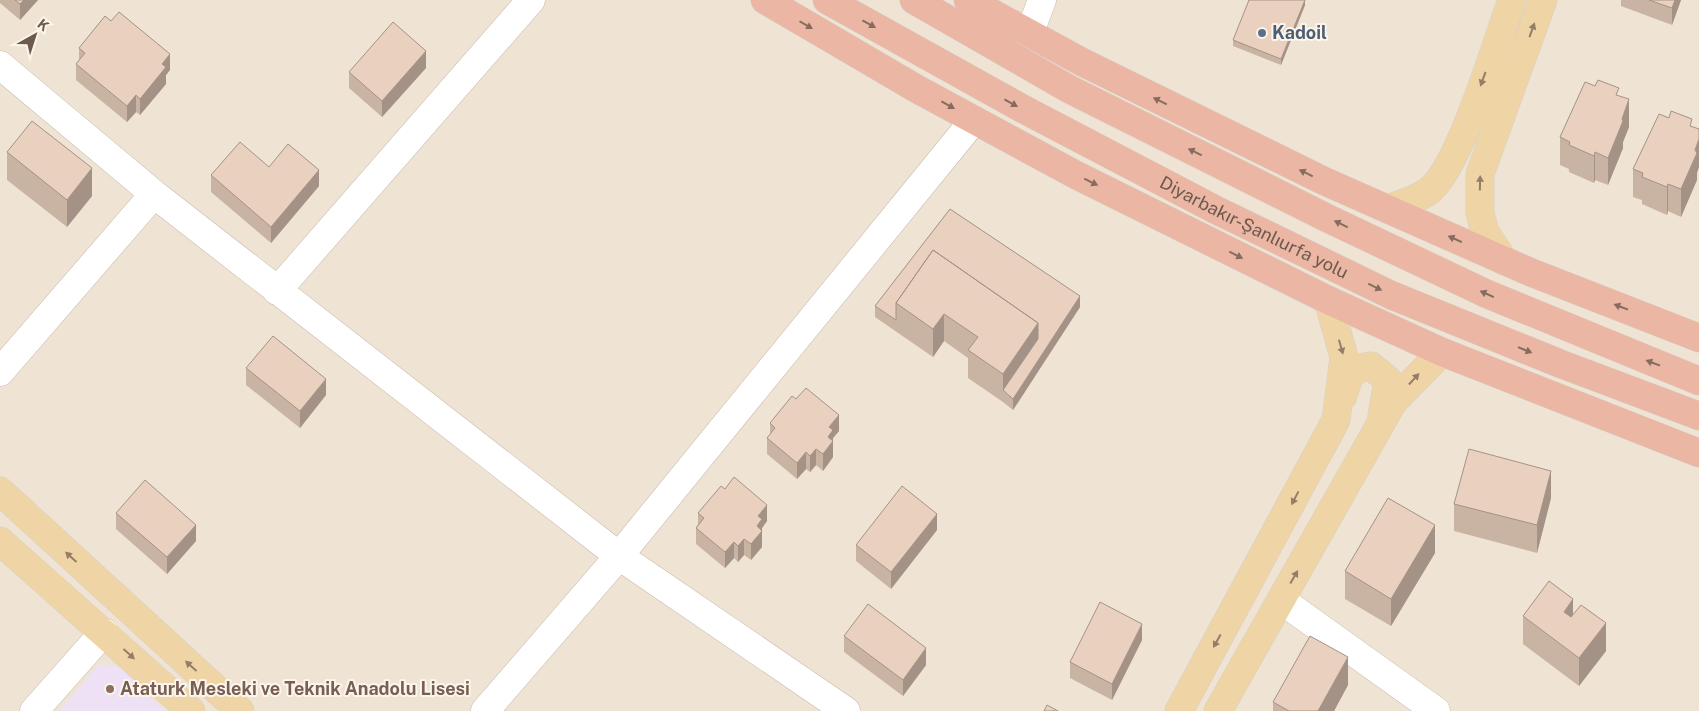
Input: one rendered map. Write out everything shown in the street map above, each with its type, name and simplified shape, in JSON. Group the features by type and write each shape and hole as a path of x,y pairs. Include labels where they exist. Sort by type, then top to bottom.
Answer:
{"highway":[{"path":"764,0 974,120 1076,175 1328,300 1442,352 1699,453"},
{"name":"Diyarbakır-Şanlıurfa yolu","path":"827,0 1051,124 1216,210 1391,295 1561,364 1699,416"},
{"path":"914,0 1069,90 1329,219 1487,294 1699,380"},
{"path":"968,0 1030,32 1082,62 1324,182 1504,260 1699,338"}],"main road":[{"path":"1388,209 1429,191 1447,169 1464,131 1512,0"},
{"path":"1504,260 1485,232 1480,213 1480,174 1543,0"},
{"path":"1328,300 1344,357 1336,420"},
{"path":"1218,711 1393,402 1442,352"},
{"path":"1179,711 1336,420 1348,378 1359,367 1371,366 1388,380 1379,429"},
{"path":"0,491 240,711"},
{"path":"0,541 191,711"}],"street":[{"path":"277,291 531,0"},
{"path":"1030,32 1042,0"},
{"path":"0,65 154,194 619,556 846,711"},
{"path":"486,711 619,556 974,120"},
{"path":"0,372 154,194"},
{"path":"1281,600 1436,711"},
{"path":"34,711 104,632"}],"shaded area":[{"path":"0,0 1699,0 1699,711 0,711"},
{"name":"Ataturk Mesleki ve Teknik Anadolu Lisesi","path":"99,664 119,667 165,711 59,711"}],"building":[{"path":"15,0 24,0 20,4"},
{"path":"1249,0 1305,0 1281,59 1233,40"},
{"path":"1649,0 1675,0 1672,8"},
{"path":"119,12 170,54 162,64 166,67 140,99 136,95 127,106 76,64 85,53 79,48 105,16 111,21"},
{"path":"393,22 426,51 382,101 349,72"},
{"path":"1598,80 1619,88 1616,95 1629,99 1623,121 1608,158 1595,152 1594,156 1569,145 1570,142 1560,137 1585,82 1595,86"},
{"path":"1671,111 1692,119 1690,126 1699,129 1699,139 1695,150 1697,153 1681,189 1668,184 1667,187 1642,177 1643,173 1633,169 1659,114 1669,118"},
{"path":"32,121 92,168 67,200 7,152"},
{"path":"240,142 269,167 288,144 319,170 271,227 211,175"},
{"path":"950,209 1080,296 1013,399 1003,390 1038,339 1038,323 933,250 896,303 896,320 875,306"},
{"path":"933,250 1038,323 1003,374 968,350 978,337 944,314 933,329 896,303"},
{"path":"273,336 326,379 300,411 246,368"},
{"path":"806,388 839,415 829,427 833,430 828,437 833,441 823,454 816,449 810,456 806,452 797,463 767,438 775,428 770,423 792,396 796,399"},
{"path":"1469,449 1551,471 1537,525 1454,504"},
{"path":"734,477 767,505 758,516 762,519 757,526 762,531 751,544 744,539 738,546 734,542 725,552 696,528 704,518 698,513 721,486 725,489"},
{"path":"145,480 196,525 167,557 116,513"},
{"path":"902,486 937,514 891,572 856,545"},
{"path":"1388,498 1435,525 1391,599 1345,571"},
{"path":"1549,581 1573,599 1564,612 1571,617 1581,605 1606,623 1579,658 1523,616"},
{"path":"1100,602 1142,624 1112,684 1070,662"},
{"path":"868,604 926,648 903,680 844,636"},
{"path":"1310,636 1348,657 1318,711 1289,711 1273,702"},
{"path":"1047,705 1058,711 1044,711"}],"place":[{"name":"Kadoil","path":"1262,33"},
{"name":"Ataturk Mesleki ve Teknik Anadolu Lisesi","path":"110,689"}]}
